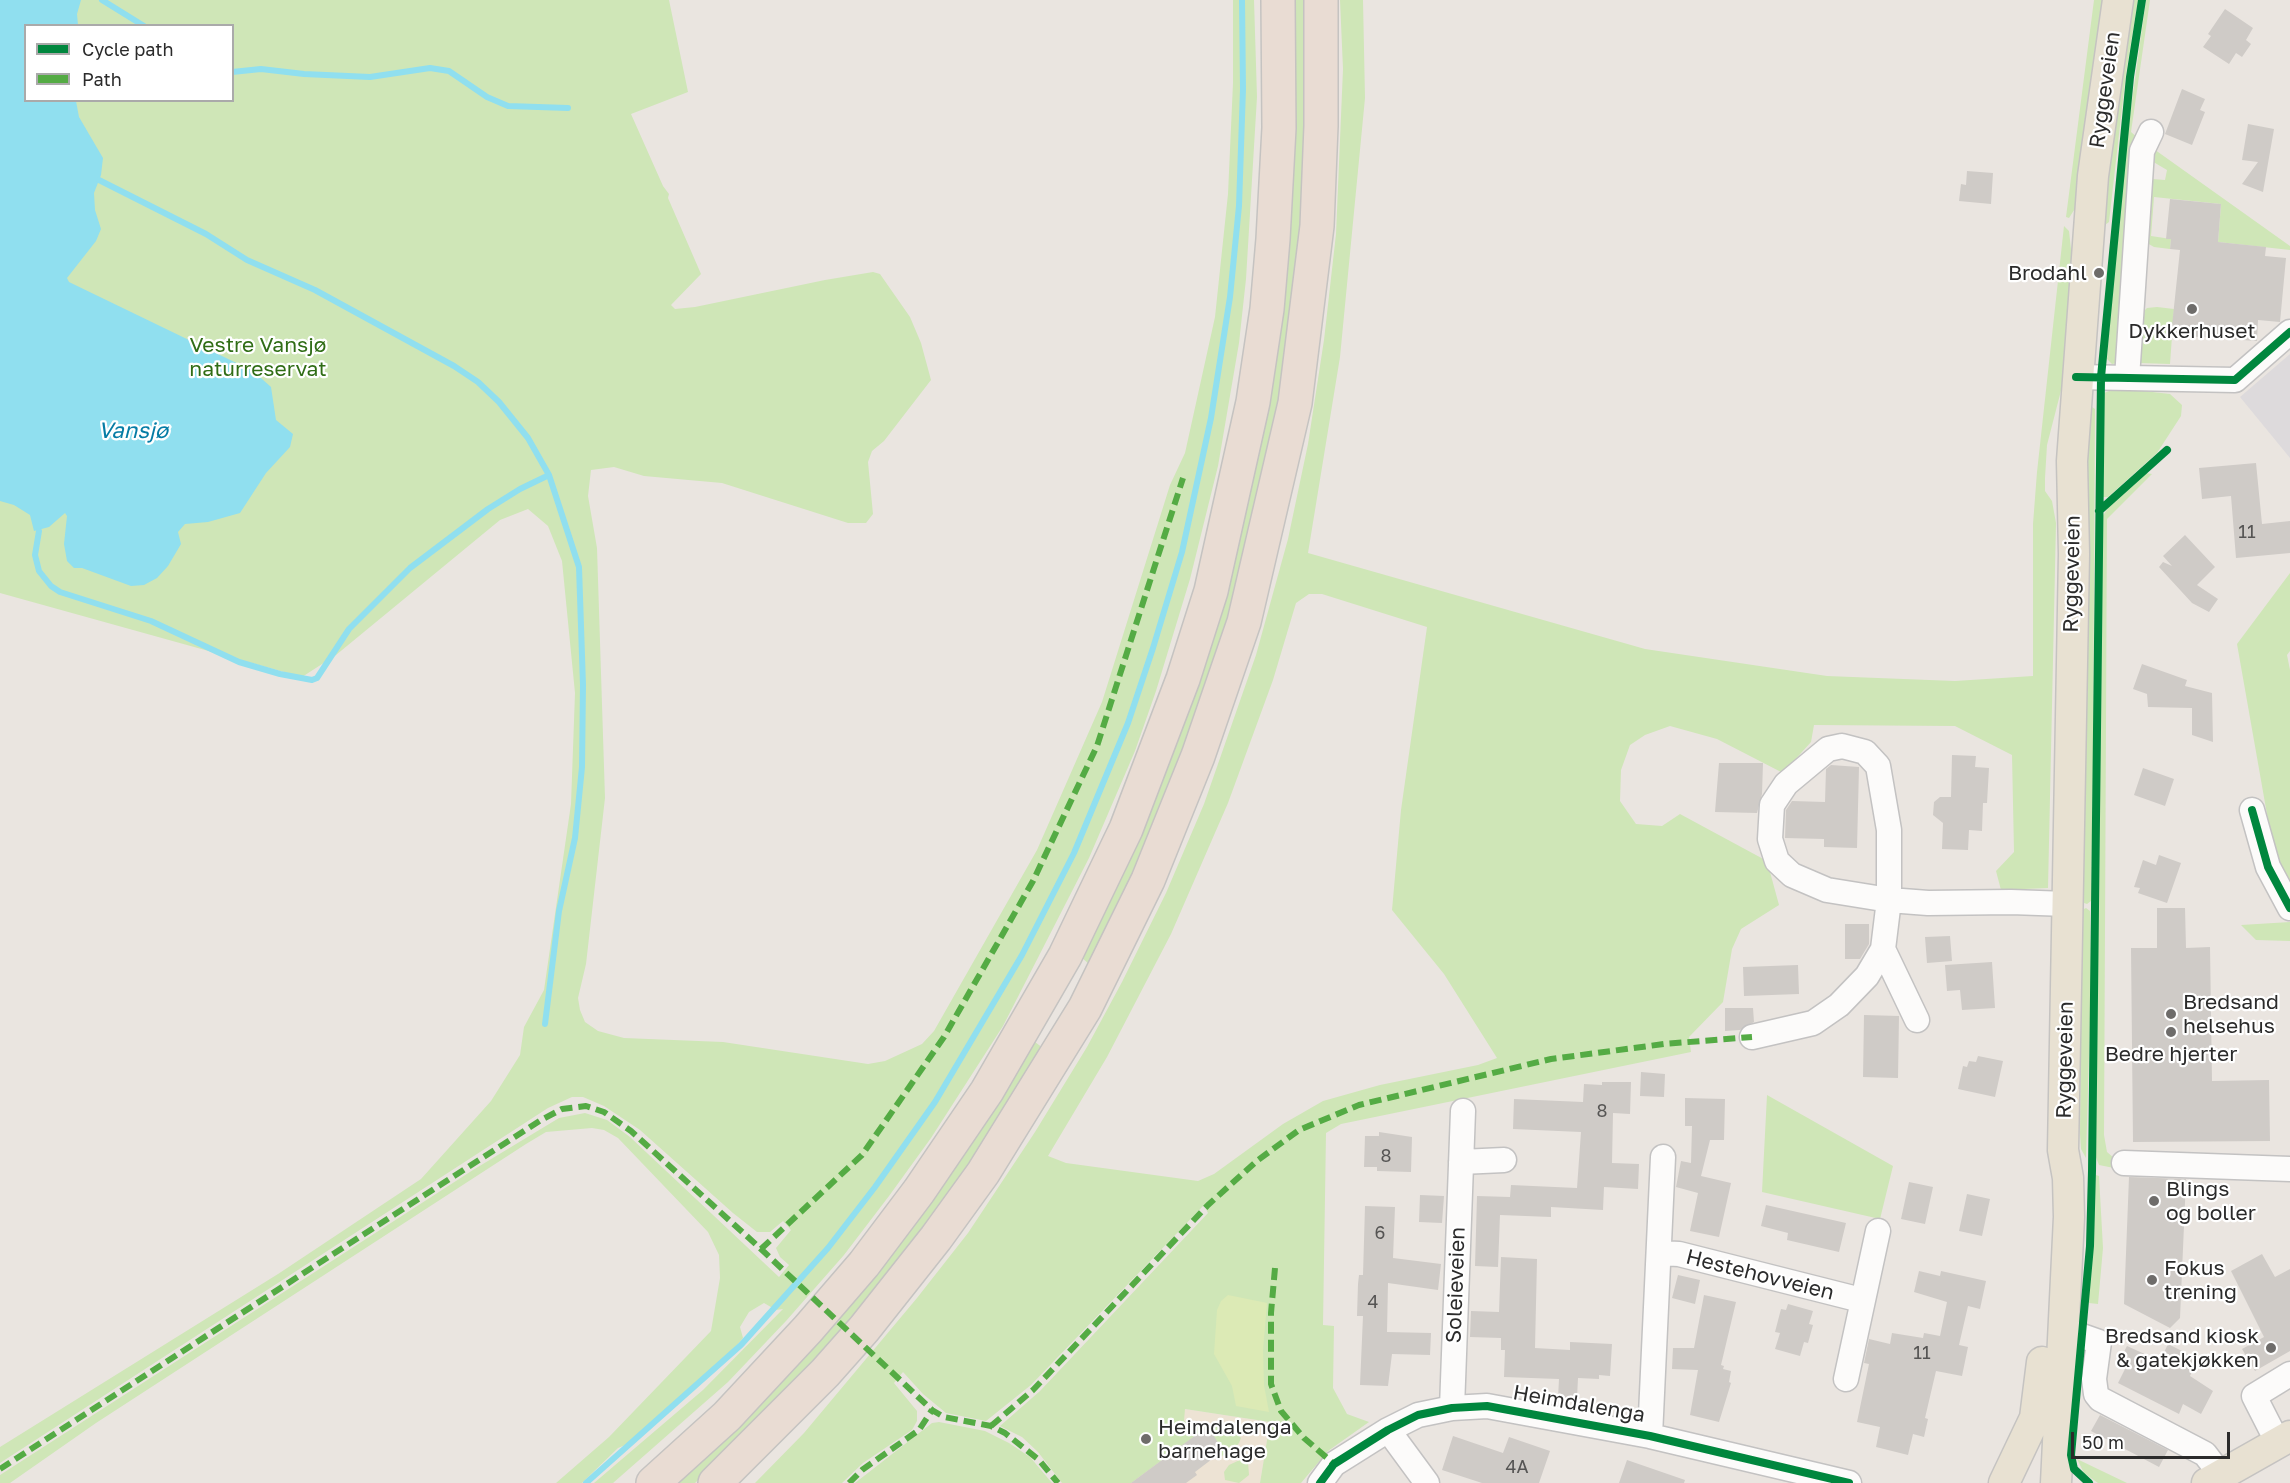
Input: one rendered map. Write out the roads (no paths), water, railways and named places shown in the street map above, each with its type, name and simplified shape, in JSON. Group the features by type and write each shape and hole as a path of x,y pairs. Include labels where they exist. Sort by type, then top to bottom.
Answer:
{"highway":[{"path":"653,1483 727,1416 808,1329 864,1263 919,1191 987,1091 1065,956 1126,829 1183,679 1210,591 1253,402 1267,309 1273,239 1280,116 1278,0"},
{"path":"715,1483 825,1373 864,1329 976,1182 1035,1093 1085,1008 1148,880 1198,756 1245,622 1295,403 1317,226 1321,126 1321,0"}],"main road":[{"name":"Ryggeveien","path":"2056,1483 2057,1424 2065,1330 2069,1217 2068,1178 2063,1150 2074,554 2072,461 2076,377 2092,176 2118,0"},
{"name":"Ryggeveien","path":"2004,1483 2036,1418 2041,1384 2056,1168 2063,1150"},
{"path":"2214,1479 2284,1440"},
{"path":"2019,1483 2032,1483"}],"street":[{"path":"2127,378 2142,151 2151,132"},
{"path":"2076,377 2235,380 2290,332"},
{"path":"1752,1037 1814,1023 1839,1005 1867,976 1883,949 1888,900 1889,830 1884,788 1878,766 1865,752 1842,746 1828,749 1786,784 1772,805 1770,839 1778,861 1792,875 1827,890 1888,900 1928,903 2067,904"},
{"path":"2252,810 2268,867 2290,908"},
{"path":"1883,949 1917,1020"},
{"name":"Soleieveien","path":"1452,1408 1463,1111"},
{"name":"Hestehovveien","path":"1650,1436 1663,1157"},
{"path":"1461,1161 1504,1160"},
{"path":"2124,1163 2290,1169"},
{"name":"Hestehovveien","path":"1846,1379 1878,1231"},
{"name":"Hestehovveien","path":"1659,1253 1679,1254 1862,1300"},
{"path":"2065,1330 2099,1342 2094,1379 2096,1394 2100,1399 2205,1454 2214,1479"},
{"path":"2284,1440 2253,1396 2290,1374"},
{"name":"Heimdalenga","path":"1320,1483 1334,1464 1388,1430 1418,1415 1452,1408 1487,1406 1650,1436 1849,1483"},
{"path":"1388,1430 1426,1483"}],"water":[{"name":"Vansjø","path":"0,0 81,0 77,14 78,24 24,24 24,102 76,102 79,117 103,158 101,175 94,193 95,210 101,229 96,241 67,278 69,282 253,371 271,387 276,420 293,434 290,447 266,473 240,513 208,522 185,524 178,532 181,544 168,566 157,578 144,585 131,586 82,568 74,568 67,561 64,544 67,516 65,513 49,527 34,531 30,515 14,505 0,501"}],"waterway":[{"path":"102,0 141,24"},
{"path":"586,1483 741,1345 828,1248 875,1187 935,1102 1022,955 1074,853 1128,723 1153,648 1182,552 1211,418 1230,297 1239,206 1243,89 1242,0"},
{"path":"234,72 261,69 304,74 370,77 430,68 449,71 487,97 508,106 568,108"},
{"path":"99,180 206,234 247,260 315,290 454,366 478,382 499,402 528,438 549,475 579,567 583,685 582,767 575,838 559,911 545,1024"},
{"path":"39,531 35,555 39,571 51,586 60,592 151,621 239,662 280,674 312,680 317,678 349,629 410,568 488,509 520,489 549,475"}],"place":[{"name":"Brodahl","path":"2099,273"},
{"name":"Dykkerhuset","path":"2192,309"},
{"name":"Bredsand helsehus","path":"2171,1014"},
{"name":"Bedre hjerter","path":"2171,1032"},
{"name":"Blings og boller","path":"2154,1201"},
{"name":"Fokus trening","path":"2152,1280"},
{"name":"Bredsand kiosk & gatekjøkken","path":"2271,1348"},
{"name":"Heimdalenga barnehage","path":"1146,1439"}],"park label":[{"name":"Vestre Vansjø naturreservat","path":"258,357"}]}
